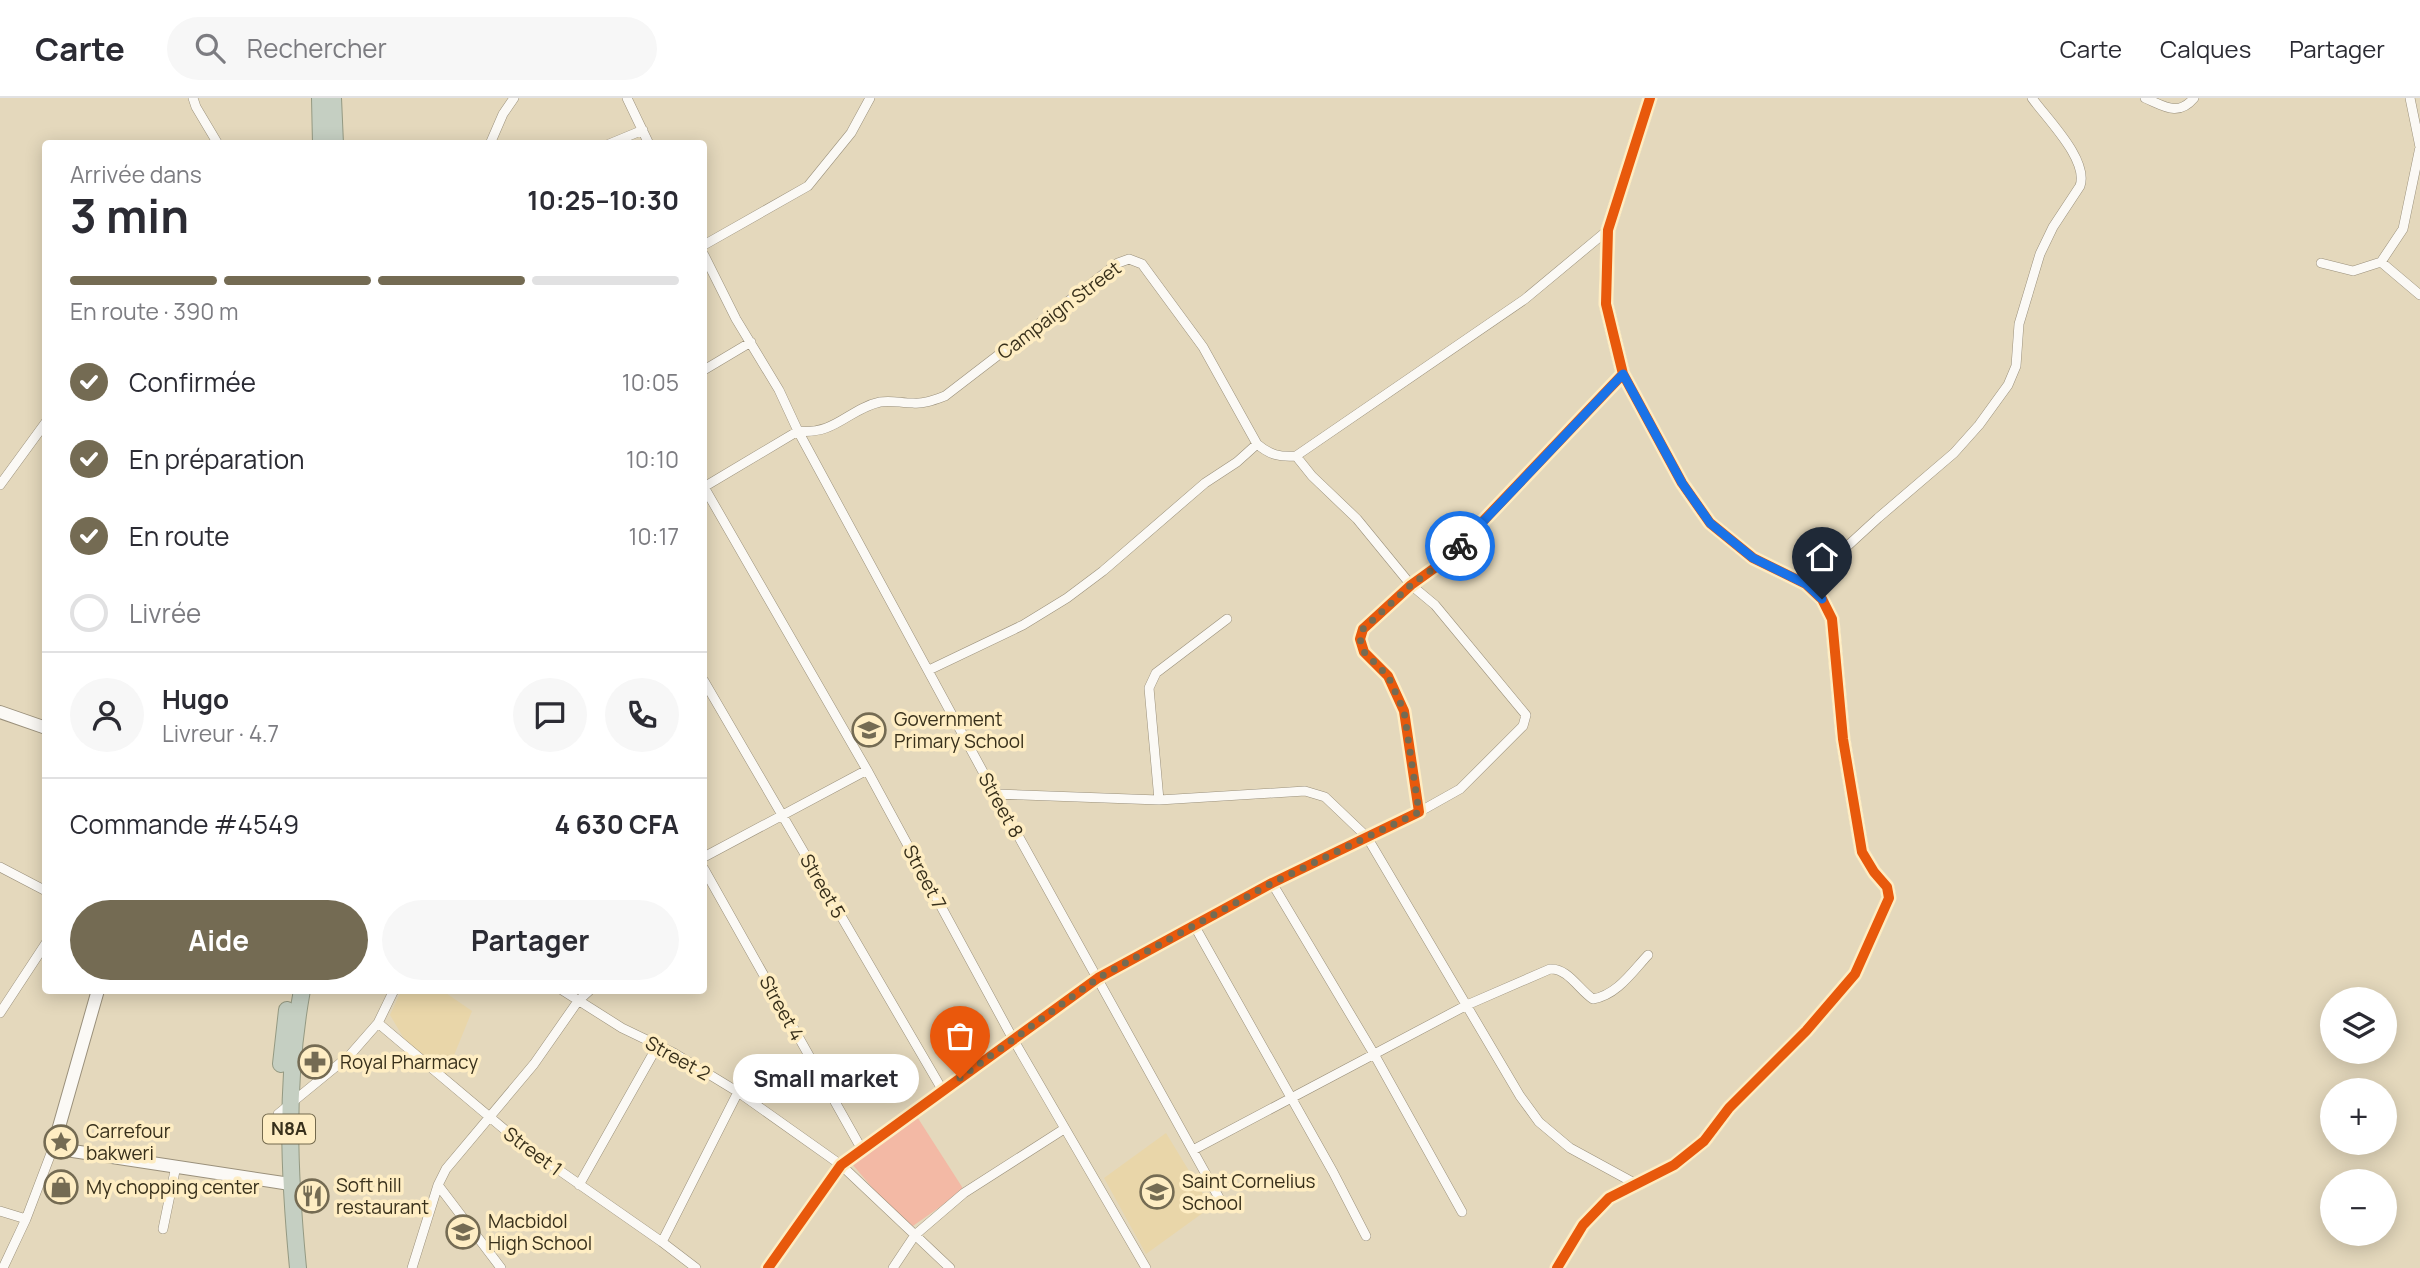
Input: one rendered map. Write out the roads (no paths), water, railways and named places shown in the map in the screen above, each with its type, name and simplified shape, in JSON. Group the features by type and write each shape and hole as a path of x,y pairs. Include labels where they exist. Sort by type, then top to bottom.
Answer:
{"highway":[{"path":"320,98 321,140"},
{"path":"333,98 335,140"},
{"name":"N8A","path":"288,1268 283,1031 290,994"},
{"name":"N8A","path":"284,1110 301,994"},
{"name":"N8A","path":"285,1183 298,1268"}],"street":[{"path":"193,98 216,140"},
{"path":"491,140 514,98"},
{"path":"627,98 647,140"},
{"path":"707,242 808,186 851,133 870,98"},
{"path":"1557,1268 1583,1225 1609,1198 1674,1166 1704,1141 1729,1108 1806,1031 1855,974 1889,898 1887,887 1862,852 1843,739 1832,618 1822,599 1806,584 1753,558 1710,523 1682,483 1623,374 1606,304 1608,230 1650,98"},
{"path":"1806,584 1954,453 1979,425 2008,385 2016,366 2019,324 2040,254 2053,227 2083,179 2079,161 2032,98"},
{"path":"2145,98 2176,109 2187,106 2194,98"},
{"path":"2321,263 2353,271 2382,262 2403,229 2420,147 2410,98"},
{"path":"619,140 643,130"},
{"path":"929,670 1023,625 1067,598 1103,571 1205,482 1257,444 1268,453 1282,457 1296,456 1525,299 1608,230"},
{"name":"Campaign Street","path":"707,485 798,431 814,432 837,424 861,409 879,402 914,404 945,396 1118,263 1129,259 1142,264 1203,347 1257,444"},
{"name":"Street 8","path":"707,261 736,319 779,390 798,431 995,793 1223,1205"},
{"path":"2382,262 2420,295"},
{"path":"707,368 751,342"},
{"path":"1419,812 1404,711 1388,676 1364,652 1360,639 1363,629 1411,585 1447,559 1623,374"},
{"path":"0,485 42,427"},
{"path":"768,1268 841,1164 861,1148 1098,978 1272,883 1419,812 1460,789 1523,726 1525,715 1435,605 1411,585 1357,519 1312,476 1296,456"},
{"name":"Street 7","path":"707,492 867,769 1013,1039 1146,1268"},
{"path":"1159,800 1149,688 1156,673 1227,619"},
{"name":"Street 5","path":"707,686 943,1091"},
{"path":"0,712 42,727"},
{"path":"707,855 867,769"},
{"path":"995,793 1159,800 1305,791 1325,797 1367,837 1520,1096 1539,1122 1570,1148 1636,1184"},
{"path":"0,867 42,889"},
{"name":"Street 4","path":"707,874 861,1148"},
{"path":"1272,883 1374,1054 1462,1212"},
{"path":"1194,925 1366,1236"},
{"path":"0,1013 42,949"},
{"path":"1193,1150 1467,1005 1550,969 1565,972 1593,999 1605,997 1648,955"},
{"path":"3,1268 54,1148 97,994"},
{"path":"284,1110 350,1055 378,1023 392,994"},
{"name":"Street 2","path":"568,994 622,1028 658,1045 738,1092 841,1164 950,1268"},
{"path":"412,1268 438,1185 446,1169 491,1118 586,994"},
{"name":"Street 1","path":"378,1023 523,1145 696,1268"},
{"path":"579,1185 658,1045"},
{"path":"662,1242 738,1092"},
{"path":"893,1268 915,1235 964,1193 1064,1129"},
{"path":"54,1148 285,1183"},
{"path":"163,1229 176,1166"},
{"path":"438,1185 501,1268"},
{"path":"0,1210 26,1219"}],"place":[{"name":"Government Primary School","path":"869,730"},
{"name":"Royal Pharmacy","path":"315,1062"},
{"name":"Small market","path":"960,1078"},
{"name":"Carrefour bakweri","path":"61,1142"},
{"name":"My chopping center","path":"61,1187"},
{"name":"Saint Cornelius School","path":"1157,1192"},
{"name":"Soft hill restaurant","path":"312,1196"},
{"name":"Macbidol High School","path":"463,1232"}]}
